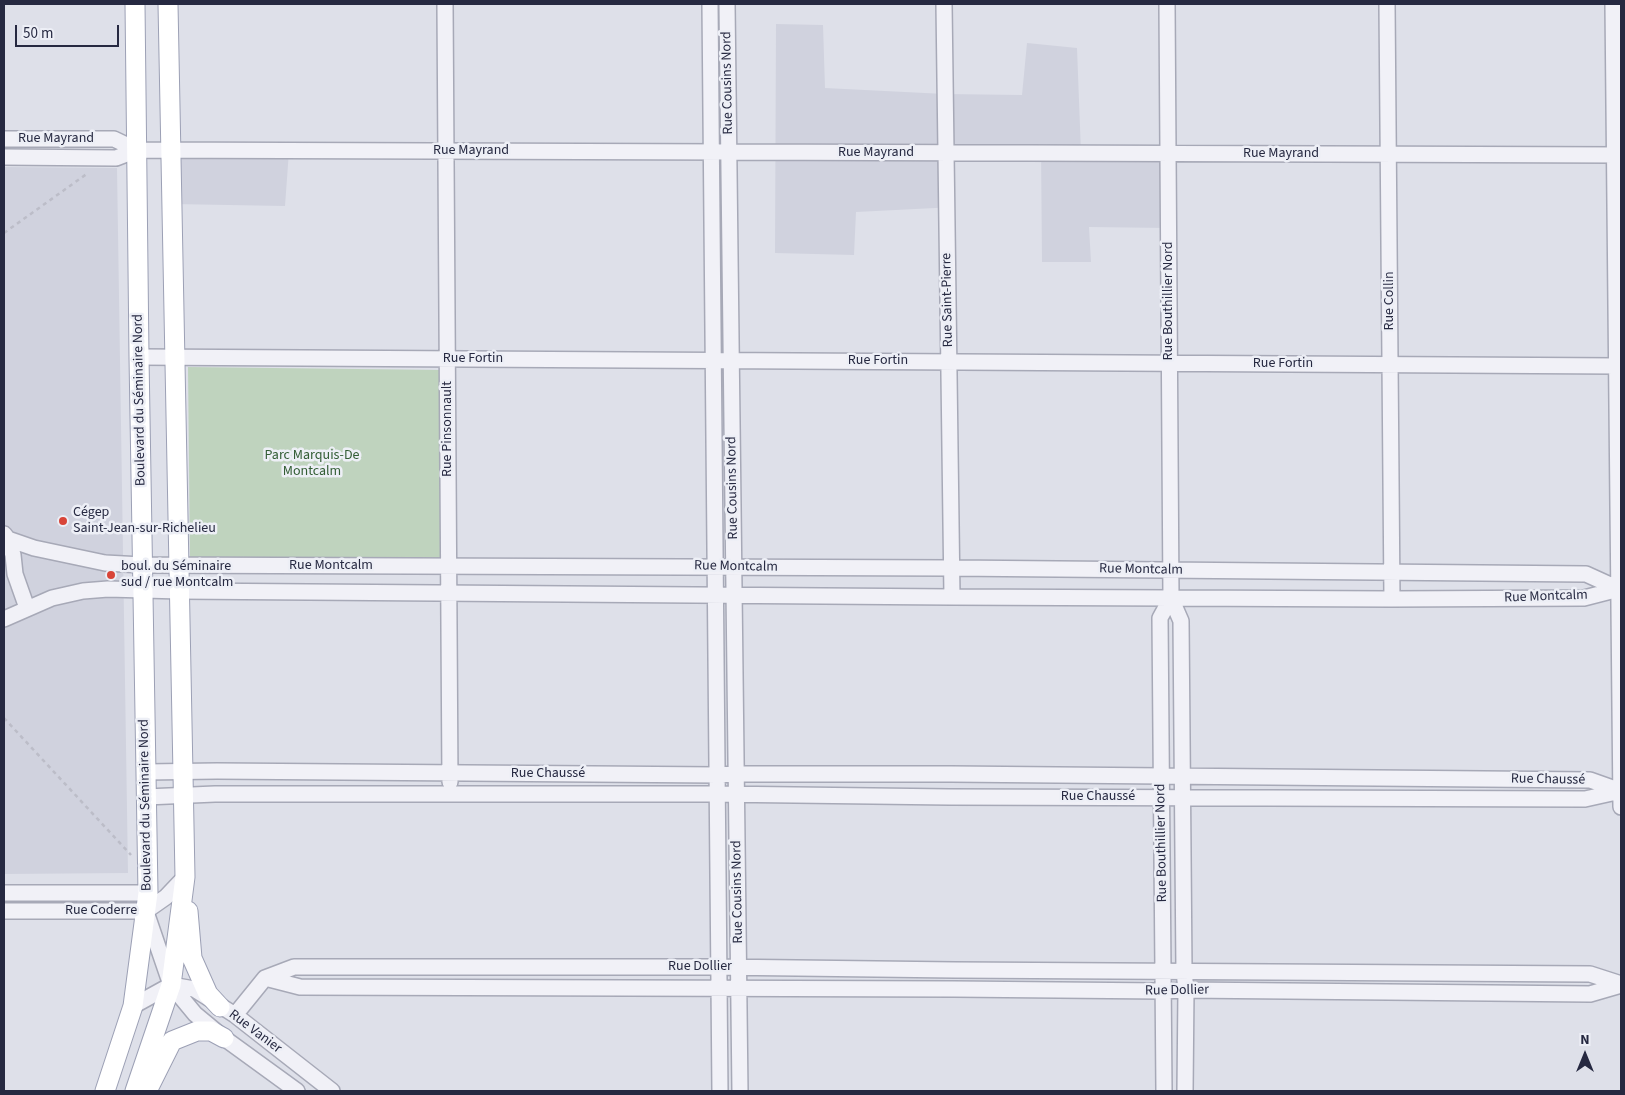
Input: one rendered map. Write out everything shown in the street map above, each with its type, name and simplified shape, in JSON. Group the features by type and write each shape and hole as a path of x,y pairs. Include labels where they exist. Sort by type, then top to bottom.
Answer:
{"main road":[{"name":"Boulevard du Séminaire Nord","path":"105,1091 133,1006 147,902 138,357 135,4"},
{"path":"168,4 185,877 192,958 208,994 228,1011"},
{"path":"135,1091 171,985 185,877"},
{"path":"147,1091 172,1041 197,1031 211,1031 224,1038"}],"street":[{"name":"Rue Pinsonnault","path":"445,4 450,795"},
{"name":"Rue Cousins Nord","path":"710,4 720,1091"},
{"name":"Rue Cousins Nord","path":"727,4 740,1091"},
{"name":"Rue Saint-Pierre","path":"944,4 952,597"},
{"name":"Rue Bouthillier Nord","path":"1166,4 1171,598 1181,621 1184,971 1186,990 1185,1091"},
{"name":"Rue Collin","path":"1387,4 1392,598"},
{"path":"1613,4 1618,155 1617,366 1621,807"},
{"name":"Rue Mayrand","path":"4,138 114,140 137,150"},
{"name":"Rue Mayrand","path":"4,157 116,158 137,150 1618,155"},
{"name":"Rue Fortin","path":"138,357 1617,366"},
{"path":"6,537 13,555 15,574 27,608"},
{"name":"Rue Montcalm","path":"6,537 34,548 105,563 142,565 952,568 1586,574 1619,589"},
{"name":"Rue Montcalm","path":"4,619 52,598 83,591 108,589 952,597 1584,598 1619,589"},
{"name":"Rue Bouthillier Nord","path":"1164,1091 1160,618 1171,598"},
{"name":"Rue Chaussé","path":"146,772 717,775 951,774 1590,780 1621,791"},
{"path":"950,797 951,774"},
{"path":"1396,778 1396,798"},
{"name":"Rue Chaussé","path":"146,797 214,794 717,794 1163,798 1586,798 1621,791"},
{"name":"Rue Coderre","path":"4,911 147,902 166,897 185,877"},
{"name":"Rue Coderre","path":"4,892 147,902"},
{"name":"Rue Vanier","path":"147,902 171,985 195,1014 224,1038 296,1091"},
{"name":"Rue Dollier","path":"265,978 294,967 718,967 1590,974 1621,985"},
{"path":"445,967 445,988"},
{"path":"954,989 955,970"},
{"path":"1398,972 1400,992"},
{"path":"228,1011 265,978"},
{"name":"Rue Dollier","path":"265,978 300,987 1186,990 1590,994 1621,985"},
{"path":"133,1006 171,985"},
{"name":"Rue Vanier","path":"171,985 194,989 228,1011 332,1091"}],"path":[{"path":"4,233 108,158"},
{"path":"4,718 135,859"}],"shaded area":[{"path":"776,24 823,25 825,88 945,94 1022,95 1027,43 1077,48 1081,153 1168,154 1168,228 1089,227 1091,262 1042,262 1041,148 946,153 955,207 856,212 854,255 775,253"},
{"path":"171,151 289,151 285,206 172,204"},
{"name":"Cégep Saint-Jean-sur-Richelieu","path":"4,167 117,168 128,873 4,874"}],"green space":[{"name":"Parc Marquis-De Montcalm","path":"188,367 442,370 444,560 190,560"}],"place":[{"name":"Cégep Saint-Jean-sur-Richelieu","path":"63,521"},
{"name":"boul. du Séminaire sud / rue Montcalm","path":"111,575"}]}
